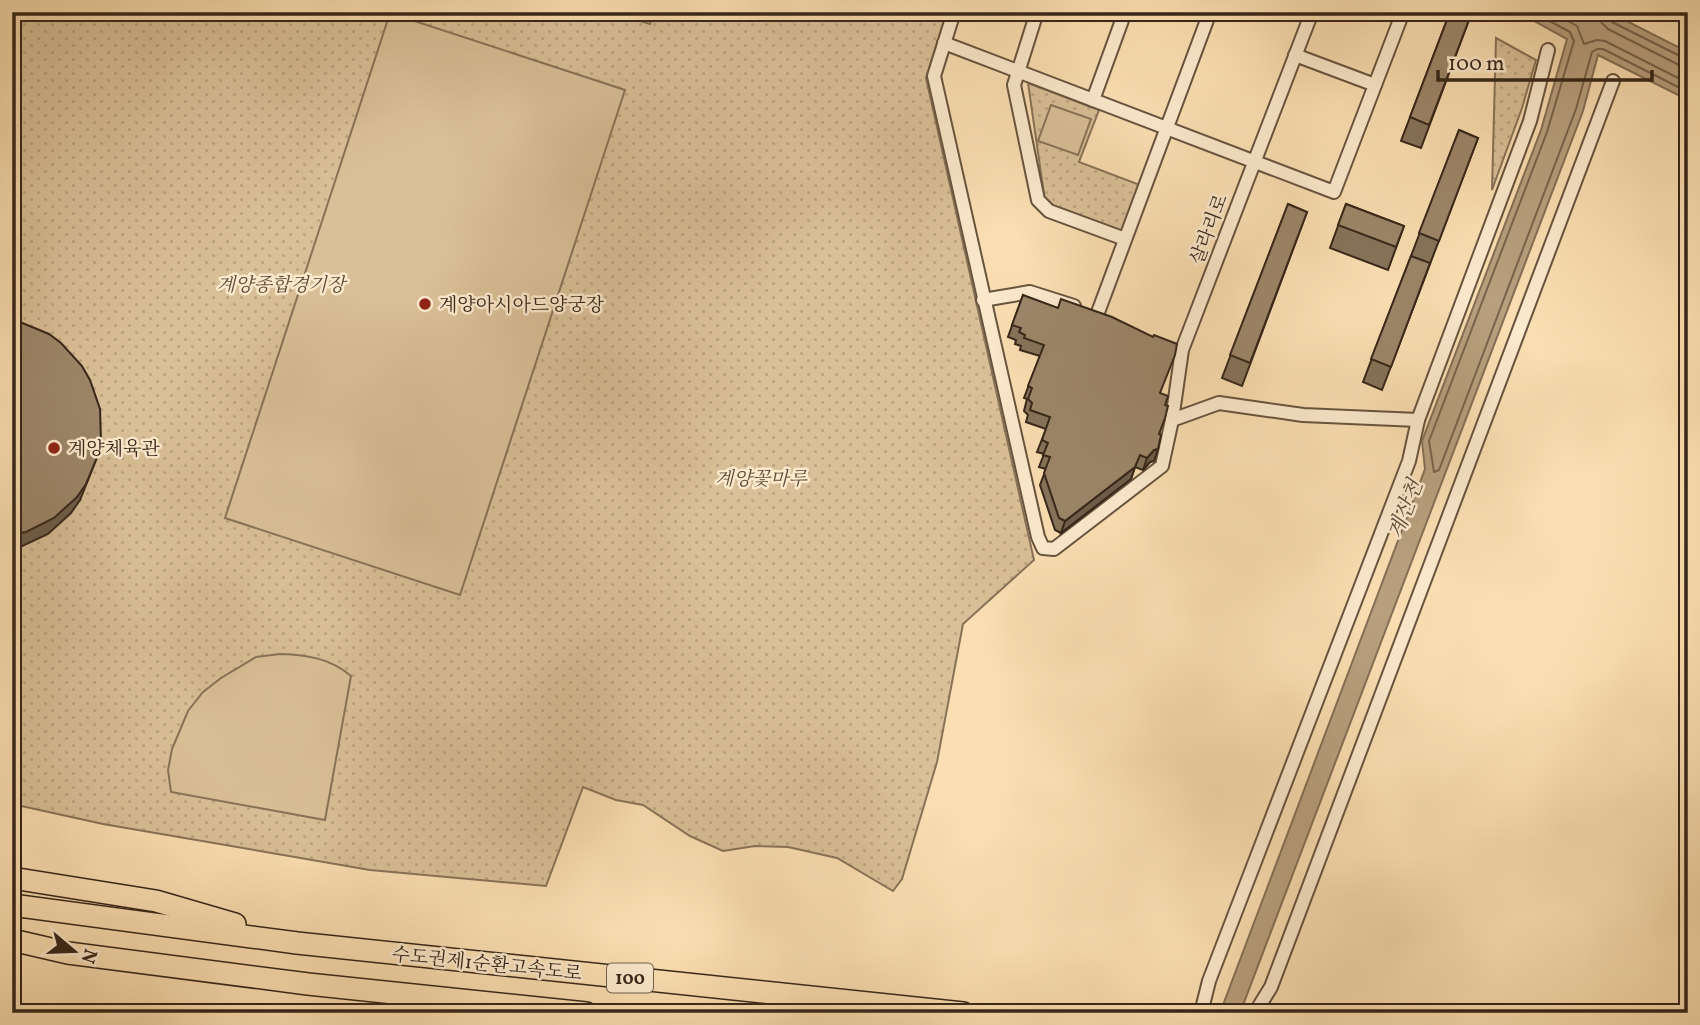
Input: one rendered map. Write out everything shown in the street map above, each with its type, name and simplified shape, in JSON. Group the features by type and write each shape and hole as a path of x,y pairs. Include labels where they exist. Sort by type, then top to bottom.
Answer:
{"highway":[{"path":"12,878 156,901 297,943"},
{"name":"수도권제1순환고속도로","path":"12,905 297,943 963,1013"},
{"name":"수도권제1순환고속도로","path":"12,940 68,953 308,984 586,1013"},
{"path":"12,951 68,953"}],"street":[{"path":"954,12 934,76 983,300 1030,292 1046,295 1103,317 1125,239 1210,12"},
{"path":"1037,12 1014,85 1038,200 1049,211 1125,239"},
{"path":"1093,100 1125,12"},
{"name":"살라리로","path":"983,300 1038,537 1043,548 1054,549 1162,466 1172,420 1176,347 1254,162 1311,12"},
{"path":"944,43 1334,192 1403,12"},
{"path":"1201,1013 1209,981 1409,461 1418,420 1531,121 1548,50"},
{"path":"1295,55 1375,85"},
{"path":"1255,1013 1271,987 1613,81"},
{"path":"1172,420 1219,403 1303,415 1418,420"}],"green space":[{"path":"12,12 610,12 650,24 655,12 947,12 926,78 1034,560 963,624 937,762 902,879 893,891 837,858 788,847 755,846 723,851 690,836 643,805 616,800 583,787 546,886 370,870 103,824 12,804"},
{"name":"계양아시아드양궁장","path":"390,13 625,90 460,595 225,518"},
{"path":"1496,38 1536,60 1522,108 1492,190"},
{"path":"1028,83 1099,110 1079,162 1140,185 1122,231 1045,201"},
{"path":"1051,105 1091,119 1078,155 1038,141"},
{"path":"280,654 318,659 335,665 351,676 325,820 171,792 168,770 172,749 188,711 203,692 256,657"}],"water":[{"path":"1518,12 1609,12 1688,52 1688,100 1598,55 1583,111 1240,1013 1220,1013 1425,469 1422,441 1541,130 1567,39"}],"building":[{"path":"1450,12 1472,12 1429,125 1410,117"},
{"path":"1459,130 1478,138 1439,241 1419,233"},
{"path":"1288,204 1307,212 1250,363 1230,355"},
{"path":"1346,204 1404,226 1396,247 1338,225"},
{"path":"1411,256 1430,263 1391,367 1371,359"},
{"path":"1023,295 1058,308 1061,299 1112,317 1153,337 1154,335 1177,344 1160,393 1168,396 1165,405 1168,406 1159,434 1158,449 1147,458 1140,455 1135,467 1065,521 1059,518 1044,473 1050,457 1043,455 1048,443 1042,440 1050,417 1030,410 1032,403 1028,399 1032,388 1028,386 1044,345 1024,338 1025,335 1019,332 1021,328 1012,325"},
{"name":"계양체육관","path":"12,321 49,334 82,366 100,409 101,440 86,484 77,497 54,518 26,532 12,534"}],"place":[{"name":"계양아시아드양궁장","path":"425,304"},
{"name":"계양체육관","path":"54,448"}],"park label":[{"name":"계양종합경기장","path":"281,284"},
{"name":"계양꽃마루","path":"761,478"}],"water label":[{"name":"계산천","path":"1405,509"}]}
